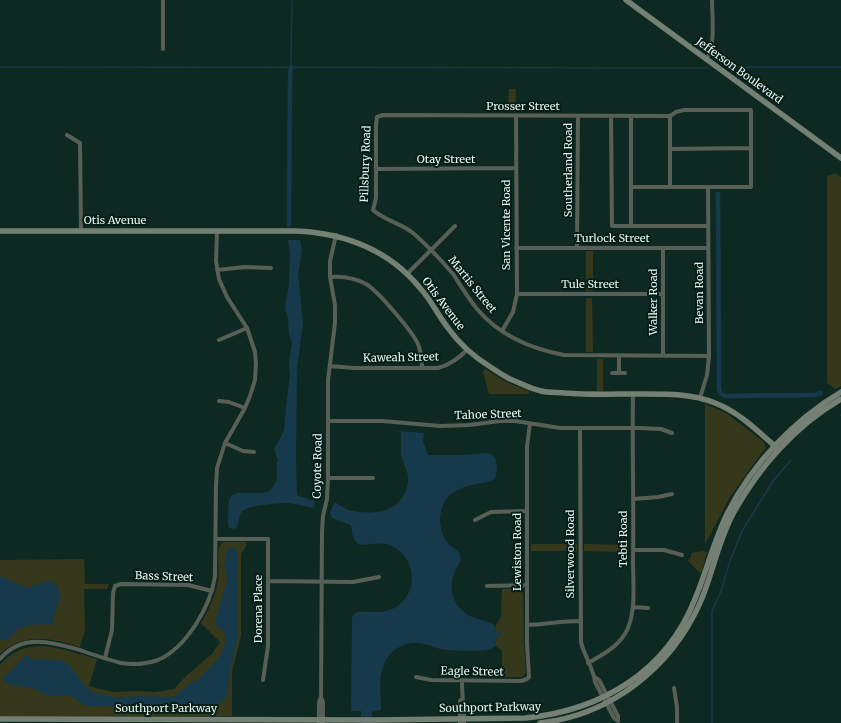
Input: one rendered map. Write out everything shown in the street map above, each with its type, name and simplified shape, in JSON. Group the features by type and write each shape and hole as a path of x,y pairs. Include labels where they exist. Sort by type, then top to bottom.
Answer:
{"street":[{"path":"163,0 163,49"},
{"name":"Jefferson Boulevard","path":"626,0 841,158"},
{"path":"706,59 709,56 712,46 712,0"},
{"name":"Prosser Street","path":"377,118 383,115 670,116 676,112 684,110 751,110 751,148"},
{"name":"San Vicente Road","path":"502,331 514,312 517,294 516,116"},
{"name":"Southerland Road","path":"578,116 578,248"},
{"path":"611,116 612,226 708,226"},
{"path":"631,116 631,226"},
{"path":"670,116 670,187"},
{"name":"Pillsbury Road","path":"373,210 376,198 377,118"},
{"path":"67,134 80,143 81,231"},
{"path":"631,187 751,187 751,148 670,149"},
{"name":"Otay Street","path":"376,168 516,168"},
{"name":"Bevan Road","path":"700,398 709,356 708,187"},
{"name":"Martis Street","path":"373,210 378,215 412,232 453,274 478,310 502,331 529,346 564,355 709,356"},
{"path":"407,274 454,226"},
{"name":"Otis Avenue","path":"0,231 295,231 336,235 376,251 392,261 420,288 448,329 467,350 509,379 541,391 576,394 679,394 700,398 716,403 731,411 746,421 776,448"},
{"path":"0,659 9,651 28,642 38,642 55,643 121,663 133,664 149,662 165,656 173,650 196,625 206,608 216,576 217,468 225,443 245,408 252,390 255,380 256,364 255,352 247,328 222,288 217,270 217,231"},
{"name":"Coyote Road","path":"321,721 323,702 321,697 322,532 323,516 327,499 328,478 328,380 336,323 335,305 330,277 330,261 336,235"},
{"name":"Turlock Street","path":"516,248 708,248"},
{"name":"Walker Road","path":"663,248 663,355"},
{"path":"217,270 245,267 271,268"},
{"path":"330,277 346,277 353,279 365,284 376,292 415,338 420,351 422,368"},
{"name":"Tule Street","path":"517,294 662,294"},
{"path":"219,340 247,328"},
{"name":"Kaweah Street","path":"330,366 354,368 438,368 458,359 467,350"},
{"path":"619,356 619,373"},
{"path":"612,373 625,373"},
{"name":"Southport Parkway","path":"0,719 462,721 548,716 567,712 607,699 629,690 643,679 671,650 683,634 700,602 724,531 734,512 762,469 776,448 795,425 826,401 841,392"},
{"name":"Tebti Road","path":"588,663 604,655 619,642 628,629 631,620 633,607 633,394"},
{"name":"Southport Parkway","path":"776,448 823,410 841,399"},
{"path":"219,401 229,402 245,408"},
{"name":"Tahoe Street","path":"328,421 382,421 441,426 469,425 500,421 580,429 661,429 672,433"},
{"name":"Lewiston Road","path":"527,679 530,673 527,643 527,447 530,423"},
{"name":"Silverwood Road","path":"580,429 581,642 588,663 618,716 618,722"},
{"path":"225,443 243,451 254,452"},
{"path":"328,478 373,478"},
{"path":"633,499 672,494"},
{"path":"475,520 491,512 527,511"},
{"name":"Dorena Place","path":"216,539 268,539 268,646 263,680"},
{"path":"633,550 664,550 682,555"},
{"path":"268,581 353,582 379,577"},
{"name":"Bass Street","path":"104,658 113,626 113,593 115,586 121,584 182,585 194,586 212,591"},
{"path":"487,586 527,585"},
{"path":"633,607 648,608"},
{"path":"527,625 580,622"},
{"name":"Eagle Street","path":"416,677 431,680 462,681 521,681 527,679"},
{"path":"462,681 462,699 464,702 462,721"},
{"path":"674,688 677,706 677,723"},
{"name":"Southport Parkway","path":"540,723 569,718 588,711 607,699"}],"green space":[{"path":"509,89 516,89 515,112 508,112"},
{"path":"835,173 841,177 841,386 835,389 827,383 827,176"},
{"path":"586,251 593,251 593,291 586,291"},
{"path":"586,298 592,298 593,352 586,352"},
{"path":"597,359 603,359 603,391 597,391"},
{"path":"485,369 506,382 529,391 529,394 489,394 483,372"},
{"path":"705,404 726,413 764,442 766,447 730,497 705,544"},
{"path":"223,542 246,542 246,546 241,554 241,636 232,672 232,716 0,717 0,665 11,655 22,649 34,647 58,649 97,659 89,686 116,692 155,692 174,689 187,675 212,654 220,642 201,623 211,604 218,583 219,547"},
{"path":"531,544 577,544 577,551 531,551"},
{"path":"584,544 629,545 629,552 584,551"},
{"path":"703,551 707,552 701,574 688,561 691,557 691,553"},
{"path":"84,559 85,584 109,584 107,589 84,589 85,631 80,647 48,639 38,639 20,642 0,654 0,560"},
{"path":"502,589 520,589 523,592 526,672 522,677 502,677 502,650 495,646 497,636 500,635 496,632 495,627 501,617"}],"water":[{"path":"288,240 300,240 302,250 298,274 303,324 297,368 297,494 298,496 315,501 314,508 289,503 248,508 240,514 237,527 235,529 228,526 229,502 231,497 235,494 241,493 267,492 275,484 277,476 276,467 278,460 274,449 284,431 292,344 285,308 289,284 290,253"},
{"path":"401,431 424,433 423,441 428,455 488,453 495,458 497,469 494,479 462,488 453,493 442,506 440,524 446,540 461,557 453,577 452,584 452,591 456,603 470,616 493,624 496,632 500,631 501,635 497,636 496,643 491,649 482,651 445,650 418,643 400,646 387,658 382,669 380,681 381,710 372,711 372,723 361,723 361,711 351,711 352,617 357,612 379,612 389,610 399,605 406,598 410,590 412,572 404,556 398,550 385,544 362,545 357,543 352,533 351,525 332,518 330,512 335,502 348,510 358,512 377,512 394,506 401,500 406,492 408,477 401,454"},
{"path":"229,548 235,548 238,552 237,640 229,675 228,693 224,701 206,706 197,704 177,707 86,706 70,696 49,695 34,689 4,681 4,677 26,655 32,659 60,660 68,664 84,685 92,692 117,698 138,696 174,697 193,681 198,680 219,658 225,645 226,637 224,632 216,625 215,621 228,579 225,567 225,555"},
{"path":"0,576 27,587 52,581 59,592 58,604 54,615 53,624 34,625 20,628 10,638 3,641 0,640"}],"waterway":[{"path":"291,67 292,0"},
{"path":"0,67 708,68"},
{"path":"289,225 291,67"},
{"path":"728,67 841,67"},
{"path":"718,194 719,389 721,394 725,396 815,395 821,393"},
{"path":"712,723 712,611 721,591 730,561 742,531 773,481 791,460"}]}
